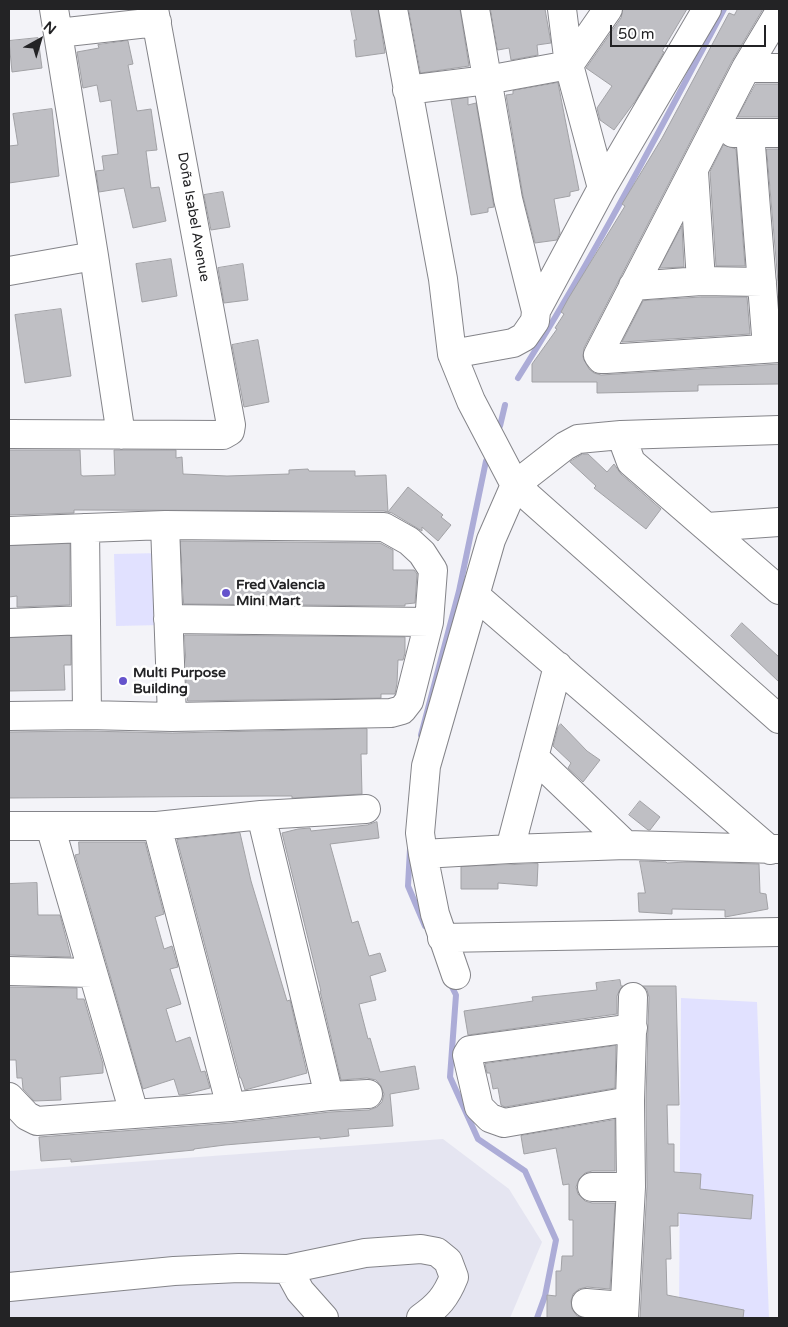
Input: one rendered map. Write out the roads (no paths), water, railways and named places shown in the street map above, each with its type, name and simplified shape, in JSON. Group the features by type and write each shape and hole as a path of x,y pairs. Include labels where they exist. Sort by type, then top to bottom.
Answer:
{"street":[{"path":"393,9 442,279 452,354 471,401 515,485 779,718"},
{"path":"475,9 508,199 536,311"},
{"path":"562,9 569,65 602,188"},
{"path":"407,90 487,80 569,65 608,9"},
{"path":"452,354 513,343 524,337 534,322 536,311 602,188 707,9"},
{"path":"750,133 762,282 773,348 600,359 598,355 599,350 694,172 746,68 779,14"},
{"path":"9,434 121,435 56,21 155,15"},
{"name":"Doña Isabel Avenue","path":"121,435 223,435 230,431 231,425 155,15"},
{"path":"746,68 779,68"},
{"path":"712,134 779,133"},
{"path":"694,172 701,281"},
{"path":"9,271 94,256"},
{"path":"633,286 701,281 762,282"},
{"path":"456,975 435,914 422,854 420,833 426,766 491,540 515,485 565,446 578,439 621,435 779,430"},
{"path":"621,435 627,454 632,462 779,590"},
{"path":"707,526 779,522"},
{"path":"165,525 172,718"},
{"path":"9,531 165,525 384,527 416,547 434,570 429,622 409,701 402,710 391,713 172,718 87,715 9,716"},
{"path":"85,528 87,715"},
{"path":"476,596 775,849"},
{"path":"168,619 429,622"},
{"path":"9,623 86,620"},
{"path":"510,849 558,666"},
{"path":"534,757 626,845"},
{"path":"9,826 157,826 261,815 366,809"},
{"path":"261,815 329,1096"},
{"path":"50,826 134,1113"},
{"path":"157,826 231,1106"},
{"path":"422,854 626,845 775,849"},
{"path":"442,938 779,932"},
{"path":"9,971 92,973"},
{"path":"586,1303 624,1312 631,1186 630,1101 634,1028 633,996"},
{"path":"630,1101 504,1123 490,1118 479,1107 467,1055 470,1050 634,1028"},
{"path":"9,1097 26,1116 37,1121 368,1094"},
{"path":"592,1188 631,1186"},
{"path":"9,1287 174,1271 239,1268 288,1269 365,1253 421,1249 438,1252 448,1261 454,1277 447,1293 435,1309 421,1318"},
{"path":"288,1269 300,1291 324,1318"}],"waterway":[{"path":"518,378 599,242 724,9"},
{"path":"500,426 505,405"},
{"path":"421,735 459,591 486,461"},
{"path":"410,849 408,886 425,926"},
{"path":"449,981 456,995 450,1077 478,1139 525,1171 556,1240 545,1296 537,1318"}],"place":[{"name":"Fred Valencia Mini Mart","path":"226,593"},
{"name":"Multi Purpose Building","path":"123,681"}]}
